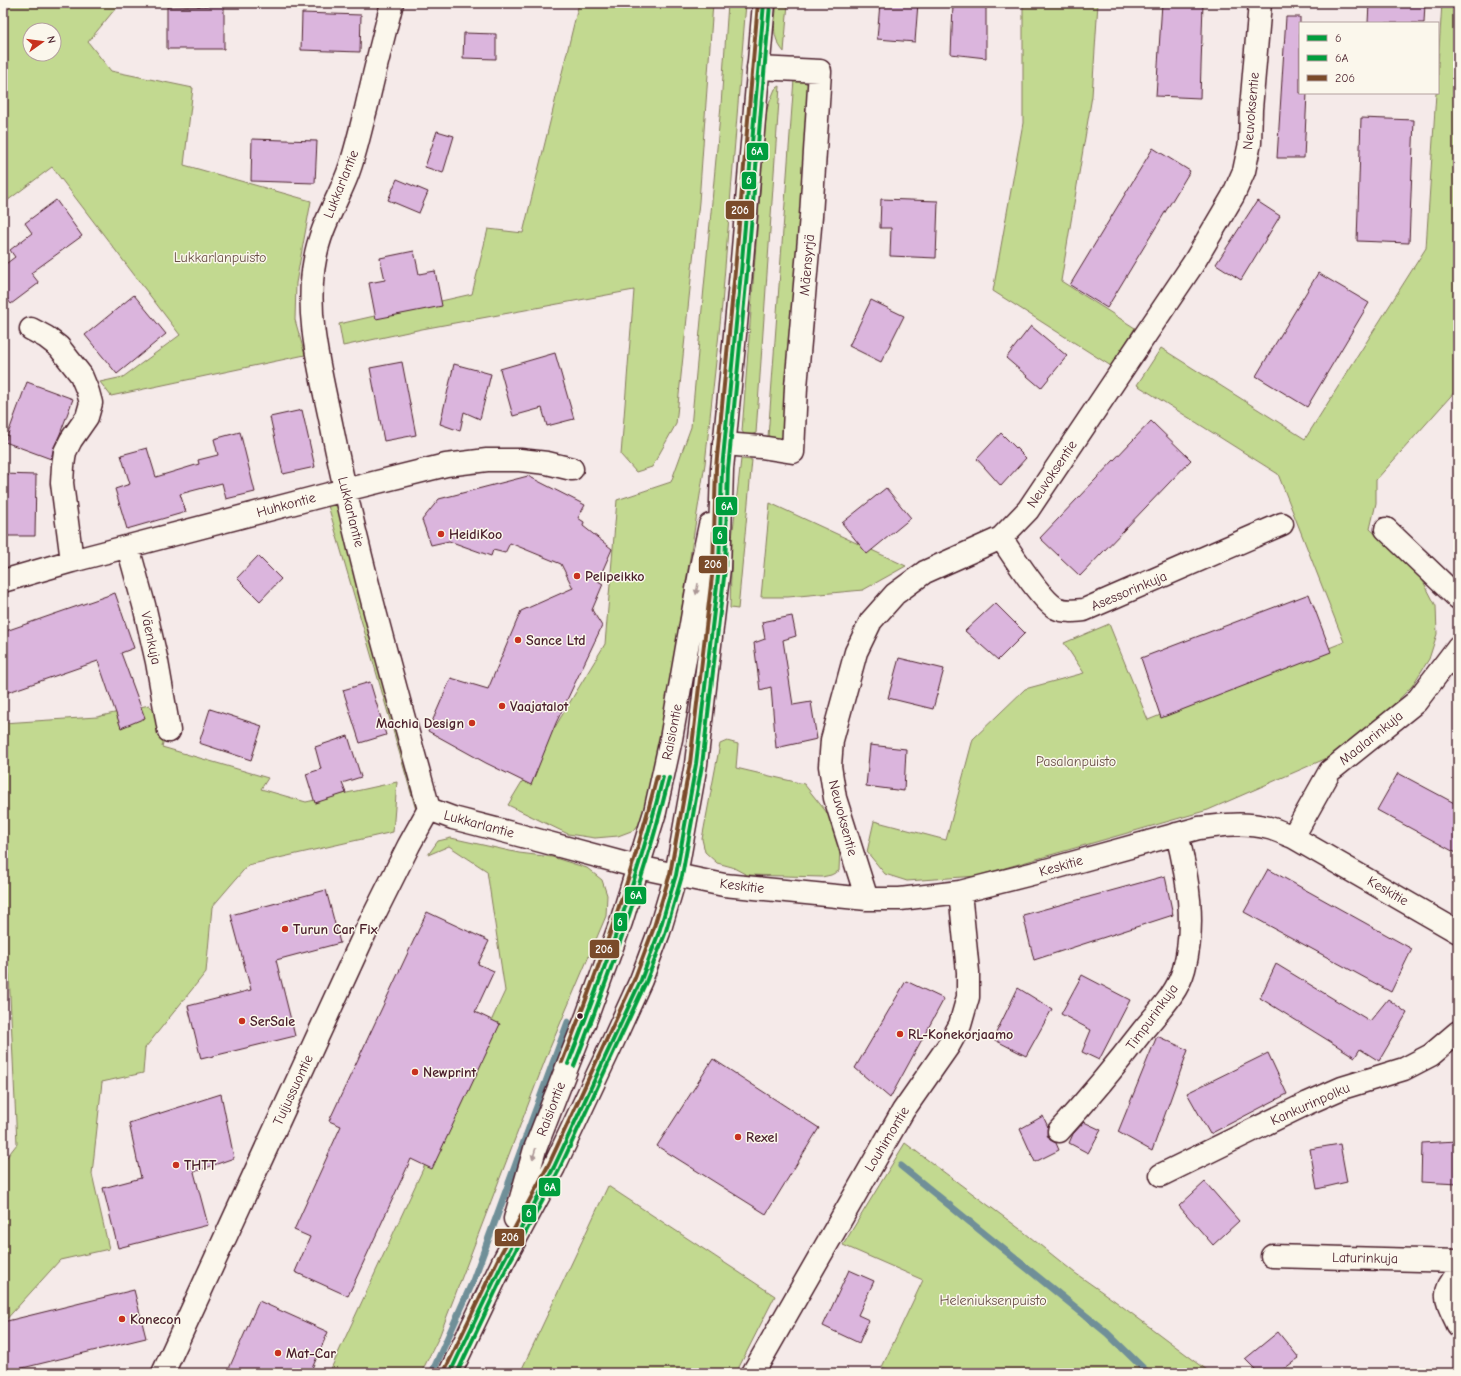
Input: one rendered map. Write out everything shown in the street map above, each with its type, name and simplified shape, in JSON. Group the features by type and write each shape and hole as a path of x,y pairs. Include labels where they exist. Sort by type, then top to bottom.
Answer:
{"street":[{"name":"Lukkarlantie","path":"392,3 355,151 348,173 324,225 315,258 312,288 312,320 345,490 392,676 429,809 453,818 638,867"},
{"name":"Raisiontie","path":"450,1373 503,1262 554,1167 641,980 676,875 696,764 719,568 722,469 741,272 764,3"},
{"name":"Neuvoksentie","path":"867,899 835,798 830,766 832,740 856,652 872,621 895,594 925,572 1001,538 1028,510 1193,264 1233,196 1244,171 1250,144 1251,109 1260,3"},
{"name":"Mäensyrjä","path":"724,444 761,447 793,452 796,387 811,216 820,71 758,68"},
{"path":"31,329 46,337 59,347 80,375 88,392 91,404 87,417 71,440 65,452 63,466 62,483 72,560"},
{"name":"Huhkontie","path":"3,581 72,560 446,465 487,460 520,460 547,463 572,469"},
{"name":"Raisiontie","path":"503,1262 535,1149 587,1016 621,922 655,812 671,738 701,567 722,469"},
{"name":"Asessorinkuja","path":"1001,538 1044,597 1056,608 1068,611 1084,610 1282,524"},
{"path":"1386,529 1458,598"},
{"name":"Väenkuja","path":"128,547 157,662 168,731"},
{"name":"Maalarinkuja","path":"1293,837 1330,771 1416,702 1458,647"},
{"name":"Tuijussuontie","path":"163,1373 365,933 409,845 429,809"},
{"name":"Keskitie","path":"638,867 724,885 867,899 900,899 960,892 1199,828 1224,824 1247,825 1269,828 1293,837 1458,932"},
{"name":"Timpurinkuja","path":"1059,1132 1095,1092 1159,1010 1174,990 1184,970 1189,939 1190,907 1186,875 1177,834"},
{"name":"Louhimontie","path":"753,1373 903,1111 949,1045 960,1025 968,998 968,972 960,892"},
{"name":"Kankurinpolku","path":"1161,1175 1321,1097 1342,1088 1404,1069 1431,1055 1458,1032"},
{"name":"Laturinkuja","path":"1272,1256 1458,1261"},
{"path":"1458,1274 1451,1281 1447,1291 1448,1302 1458,1325"}],"green space":[{"name":"Lukkarlanpuisto","path":"3,3 120,3 88,42 111,71 193,88 184,165 311,201 296,283 295,320 305,355 111,396 100,382 123,377 180,335 52,167 3,204"},
{"path":"579,3 713,3 699,202 676,424 652,467 636,472 621,455 634,290 422,329 343,346 339,324 472,294 488,229 523,233"},
{"path":"728,3 746,3 722,305 705,464 659,750 645,817 634,830 618,836 595,838 568,834 508,805 605,644 617,500 671,482 691,427 721,105"},
{"path":"777,3 788,3 784,52 777,40 774,29"},
{"path":"1023,3 1098,3 1092,96 1061,281 1135,328 1111,366 993,291 1023,123"},
{"name":"Pasalanpuisto","path":"1442,3 1458,3 1458,388 1376,480 1376,503 1370,529 1400,556 1423,581 1436,606 1437,634 1429,659 1412,686 1382,717 1334,755 1208,810 977,876 907,881 885,874 867,852 874,821 946,840 973,739 1025,689 1084,673 1064,643 1109,624 1148,720 1344,642 1278,474 1137,385 1161,348 1305,439 1426,248 1436,94 1439,94 1439,49"},
{"path":"794,79 804,82 812,87 786,444 768,437"},
{"path":"780,86 756,433 748,436 742,431 766,111 775,89"},
{"path":"741,459 752,460 738,609 730,608 732,539"},
{"path":"345,490 422,824 416,810 325,495"},
{"path":"770,503 906,566 863,590 788,597 761,597"},
{"path":"149,705 167,726 162,747 268,778 261,789 306,802 397,782 393,832 248,865 212,907 206,972 145,1048 143,1073 102,1082 92,1174 109,1249 60,1260 3,1323 3,1162 17,1144 9,974 3,970 3,723 97,717"},
{"path":"727,741 738,744 736,768 804,784 828,814 840,848 839,871 822,877 747,875 732,867 717,863 705,852 702,839 720,744"},
{"path":"451,838 519,853 552,857 587,868 602,880 607,895 606,916 549,1050 439,1337 421,1373 329,1373 505,991 487,871 449,846 428,855 438,841"},
{"name":"Heleniuksenpuisto","path":"905,1143 1020,1229 1075,1273 1211,1373 897,1373 882,1367 923,1280 843,1245"},
{"path":"608,1186 775,1296 736,1373 520,1373"}],"building":[{"path":"880,3 918,3 915,42 877,39"},
{"path":"986,3 986,58 951,54 953,5"},
{"path":"1162,3 1203,3 1200,98 1156,96"},
{"path":"1369,3 1425,3 1424,22 1368,22"},
{"path":"224,6 224,49 167,49 167,7"},
{"path":"302,13 361,15 360,52 301,50"},
{"path":"1286,17 1300,17 1299,94 1307,94 1304,158 1277,158"},
{"path":"464,33 496,34 496,59 463,58"},
{"path":"1361,118 1414,120 1409,243 1357,241"},
{"path":"437,131 454,136 443,173 425,167"},
{"path":"252,139 317,141 315,183 251,181"},
{"path":"1153,148 1190,171 1107,308 1070,285"},
{"path":"397,179 428,192 419,213 388,200"},
{"path":"881,199 938,201 936,258 890,256 891,228 880,228"},
{"path":"56,200 82,236 31,273 39,283 11,304 3,293 3,266 15,257 10,250 32,233 25,223"},
{"path":"1257,201 1280,216 1241,280 1216,264"},
{"path":"414,251 419,274 435,271 442,306 376,319 369,283 385,280 380,258"},
{"path":"1318,273 1369,303 1307,407 1256,376"},
{"path":"134,295 166,334 117,374 85,335"},
{"path":"871,300 904,316 881,362 849,346"},
{"path":"1031,326 1067,356 1041,388 1006,358"},
{"path":"555,353 574,419 547,426 542,408 513,416 500,369"},
{"path":"402,362 416,435 384,441 370,368"},
{"path":"454,364 491,374 480,419 464,412 460,431 440,424"},
{"path":"27,382 73,399 54,447 51,459 5,442"},
{"path":"302,410 315,467 283,474 270,417"},
{"path":"1151,421 1191,460 1080,576 1040,538"},
{"path":"240,432 255,492 226,499 222,483 180,494 186,512 127,529 115,489 130,484 121,455 147,448 156,477 199,464 198,460 218,455 214,439"},
{"path":"1001,433 1026,458 1001,486 977,459"},
{"path":"3,474 36,475 35,536 3,536"},
{"path":"528,476 585,505 578,518 584,522 583,526 612,549 598,581 603,584 592,610 602,626 556,723 531,785 486,763 428,731 451,678 488,689 521,611 573,588 561,564 510,543 505,553 493,550 491,556 449,541 431,545 422,520 439,499"},
{"path":"886,488 911,518 867,554 842,523"},
{"path":"258,556 281,579 260,601 237,578"},
{"path":"115,593 134,648 121,653 145,718 121,728 98,661 3,694 3,632"},
{"path":"1309,594 1331,652 1161,718 1141,658"},
{"path":"995,603 1025,633 998,660 965,631"},
{"path":"792,616 796,636 783,640 793,705 811,702 817,739 776,748 771,687 760,690 754,643 765,639 762,622"},
{"path":"899,658 944,669 933,709 888,698"},
{"path":"370,682 386,735 360,743 343,690"},
{"path":"210,709 262,726 251,760 199,743"},
{"path":"348,736 361,777 342,783 346,793 315,803 306,774 321,769 315,747"},
{"path":"870,745 906,749 904,791 866,786"},
{"path":"1398,773 1458,805 1458,854 1377,810"},
{"path":"1268,869 1412,949 1391,992 1244,912"},
{"path":"1165,876 1173,915 1034,960 1023,915"},
{"path":"326,890 340,943 276,960 295,1036 201,1059 188,1006 251,990 231,915"},
{"name":"Newprint","path":"427,912 489,941 478,964 494,971 475,1012 500,1024 432,1169 411,1159 348,1296 295,1272 310,1237 294,1230 341,1126 329,1121"},
{"path":"1276,964 1370,1021 1388,999 1407,1013 1379,1061 1360,1049 1355,1057 1260,998"},
{"path":"1082,975 1130,1000 1099,1060 1082,1052 1091,1030 1061,1014"},
{"name":"RL-Konekorjaamo","path":"906,981 944,999 890,1098 855,1068"},
{"path":"1018,988 1052,1009 1026,1056 993,1039"},
{"path":"1157,1036 1188,1050 1152,1151 1118,1132"},
{"path":"1268,1053 1287,1094 1210,1134 1187,1093"},
{"path":"713,1059 819,1128 766,1214 657,1146"},
{"name":"THTT","path":"221,1094 234,1158 194,1172 208,1225 118,1248 103,1188 141,1178 129,1123"},
{"path":"1043,1116 1048,1127 1047,1135 1050,1140 1056,1143 1059,1150 1035,1162 1020,1129"},
{"path":"1084,1122 1101,1130 1088,1153 1069,1143 1073,1134"},
{"path":"1456,1141 1458,1184 1421,1182 1422,1143"},
{"path":"1340,1144 1347,1182 1317,1189 1310,1149"},
{"path":"1205,1182 1239,1221 1213,1245 1179,1206"},
{"path":"849,1270 874,1281 858,1315 869,1320 859,1343 823,1326"},
{"path":"134,1290 146,1338 6,1372 3,1359 3,1322"},
{"name":"Mat-Car","path":"259,1301 328,1332 310,1373 227,1373"},
{"path":"1278,1332 1299,1358 1278,1373 1259,1373 1245,1359"}],"waterway":[{"path":"432,1373 473,1281 568,1022"},
{"path":"901,1166 1107,1333 1148,1373"}],"transit line":[{"name":"206","path":"445,1370 498,1259 549,1164 635,978 653,930 670,874 690,763 713,568 716,468 735,271 758,3"},
{"name":"6","path":"450,1373 503,1262 554,1167 641,980 659,932 676,875 696,764 719,568 722,469 741,272 764,3"},
{"name":"6A","path":"457,1373 508,1265 559,1170 646,982 665,934 682,876 702,765 725,569 728,469 747,273 770,4"},
{"name":"206","path":"562,1062 589,991 626,885 648,813 657,776"},
{"name":"6","path":"568,1064 595,993 632,886 654,814 663,777"},
{"name":"6A","path":"574,1066 601,995 638,888 660,815 669,778"}],"place":[{"name":"HeidiKoo","path":"441,534"},
{"name":"Pelipeikko","path":"577,576"},
{"name":"Sance Ltd","path":"518,640"},
{"name":"Vaajatalot","path":"502,706"},
{"name":"Machia Design","path":"472,723"},
{"name":"Turun Car Fix","path":"285,929"},
{"name":"SerSale","path":"242,1021"},
{"name":"RL-Konekorjaamo","path":"900,1034"},
{"name":"Newprint","path":"415,1072"},
{"name":"Rexel","path":"738,1137"},
{"name":"THTT","path":"176,1165"},
{"name":"Konecon","path":"122,1319"},
{"name":"Mat-Car","path":"278,1353"}]}
